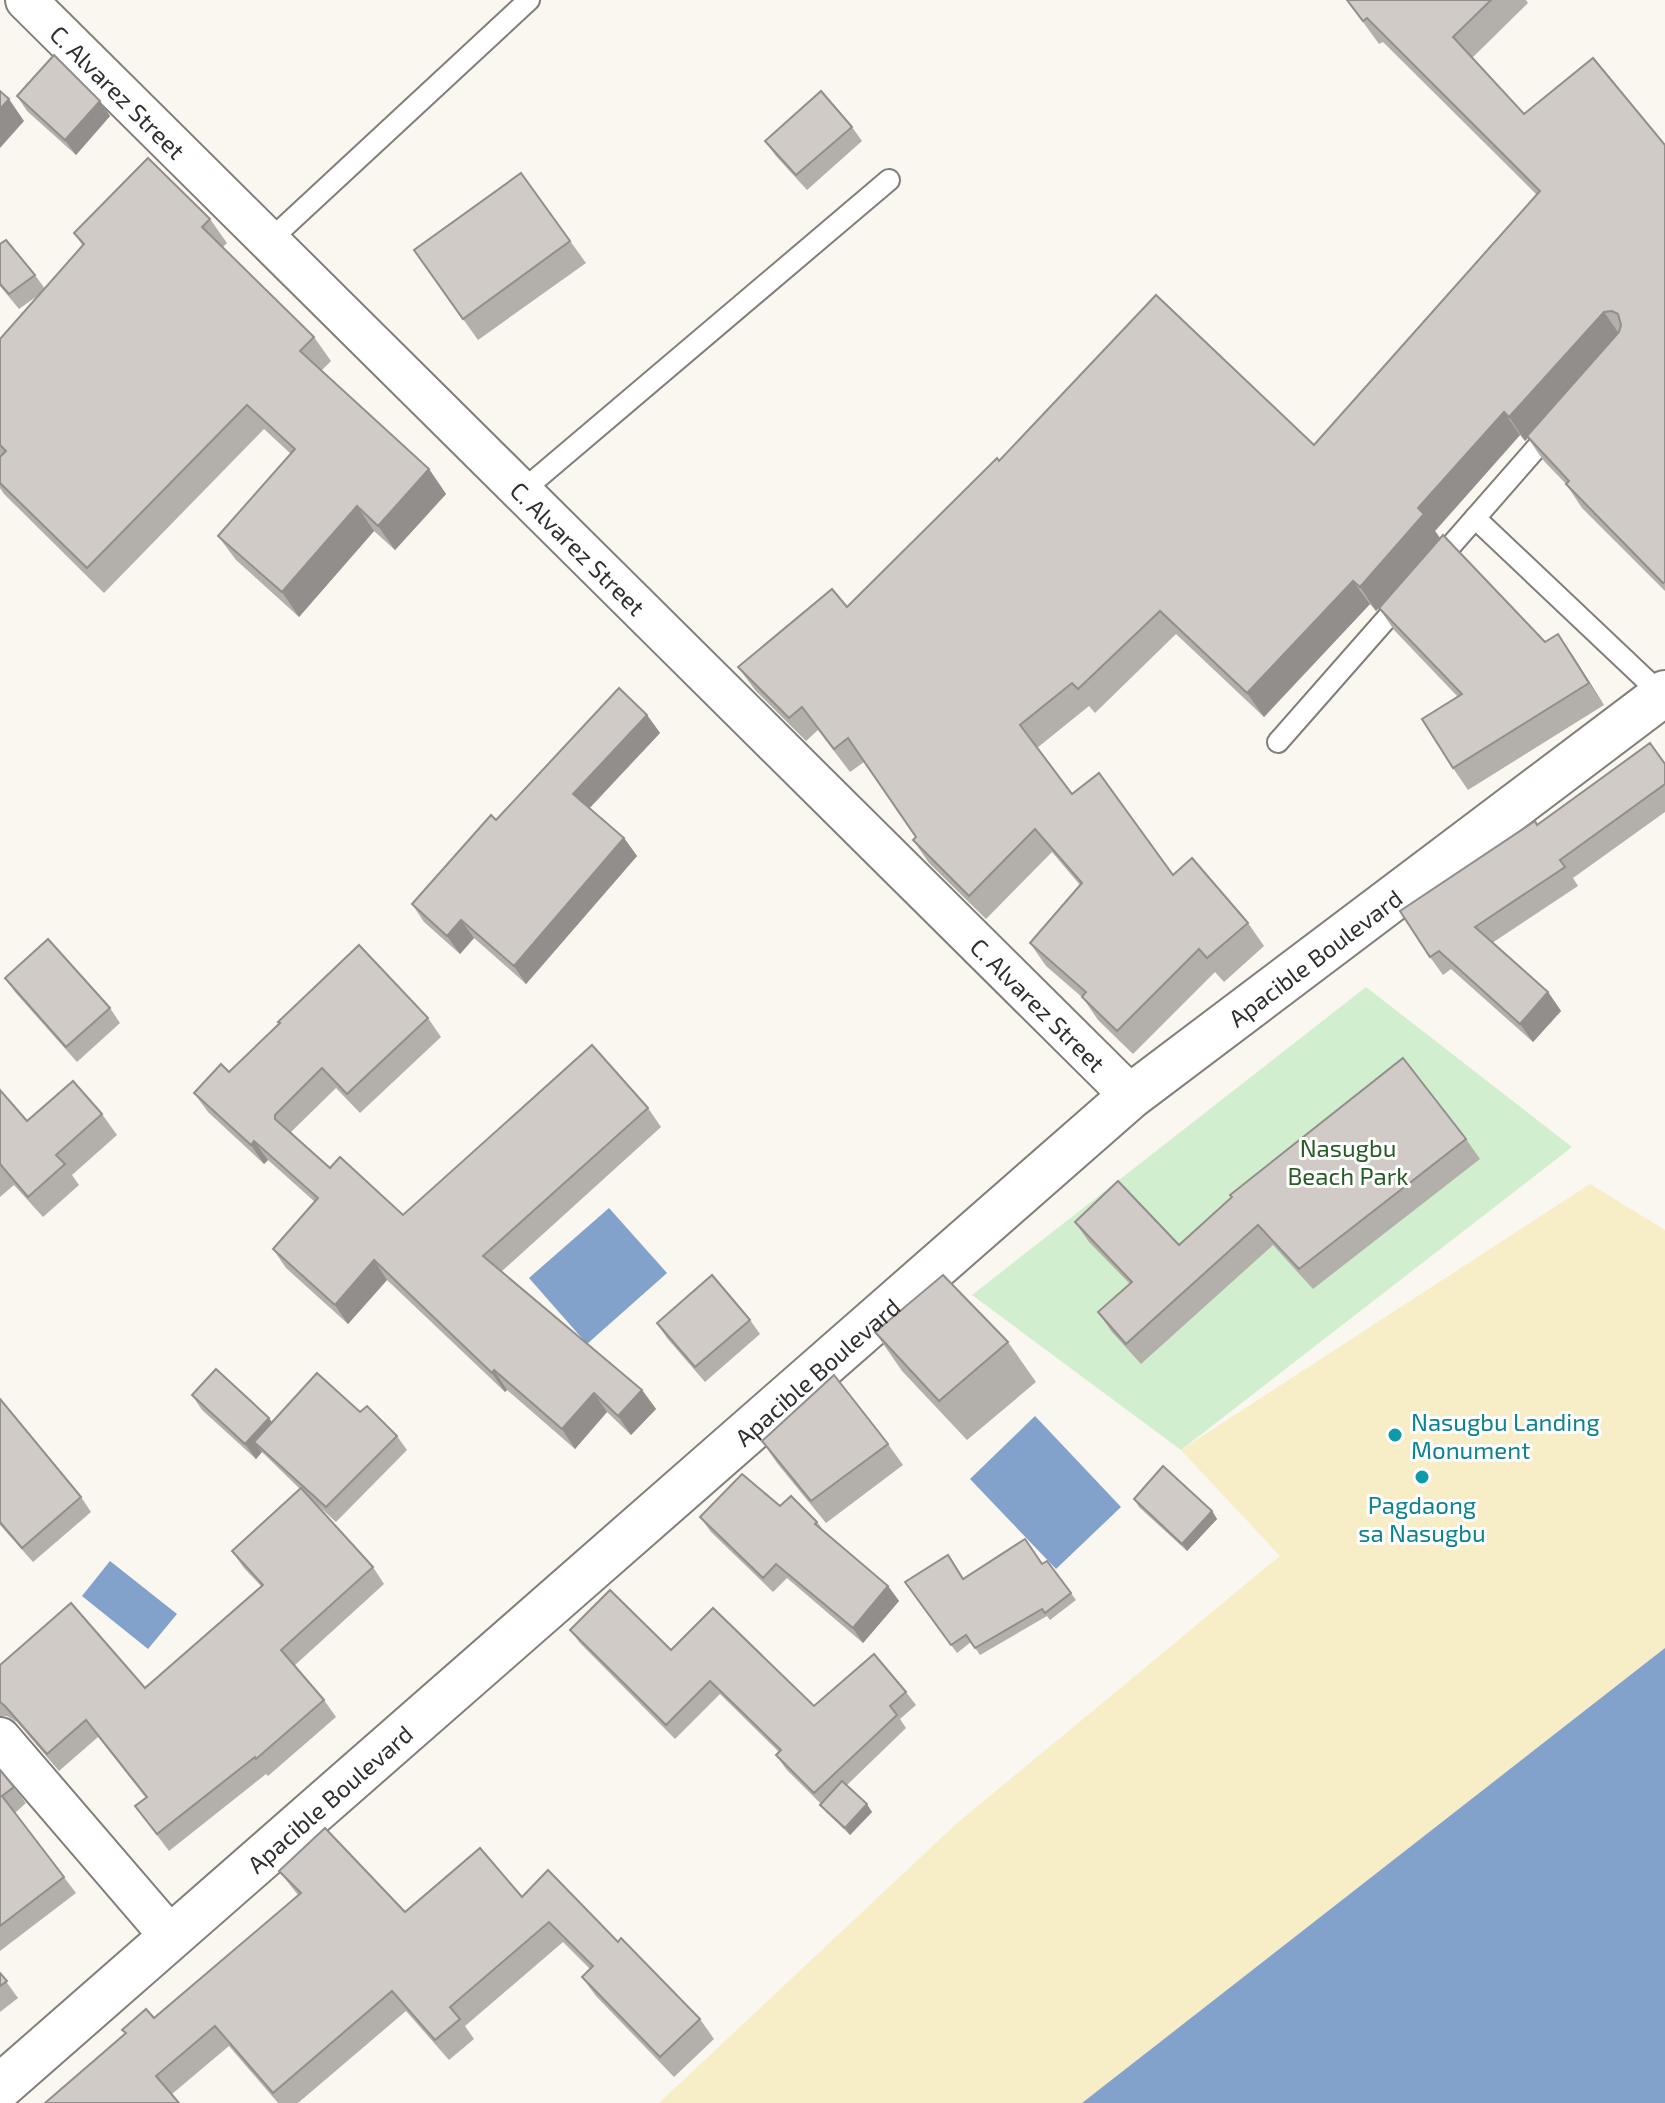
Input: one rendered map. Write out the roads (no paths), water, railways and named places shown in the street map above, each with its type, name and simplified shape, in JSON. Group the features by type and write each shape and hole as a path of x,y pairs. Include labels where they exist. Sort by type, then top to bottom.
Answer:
{"street":[{"name":"C. Alvarez Street","path":"26,0 1131,1096"},
{"name":"Apacible Boulevard","path":"0,2087 1131,1096 1664,694"},
{"path":"0,1738 171,1937"}],"lane":[{"path":"269,241 529,0"},
{"path":"521,492 889,180"},
{"path":"1278,742 1565,415"},
{"path":"1475,518 1664,694"}],"water":[{"path":"609,1208 667,1273 587,1344 529,1278"},
{"path":"1035,1416 1121,1507 1056,1569 970,1479"},
{"path":"110,1561 177,1614 148,1649 82,1596"},
{"path":"1665,1648 1665,2103 1082,2103"}],"place":[{"name":"Nasugbu Landing Monument","path":"1395,1435"},
{"name":"Pagdaong sa Nasugbu","path":"1422,1477"}],"park label":[{"name":"Nasugbu Beach Park","path":"1348,1161"}]}
